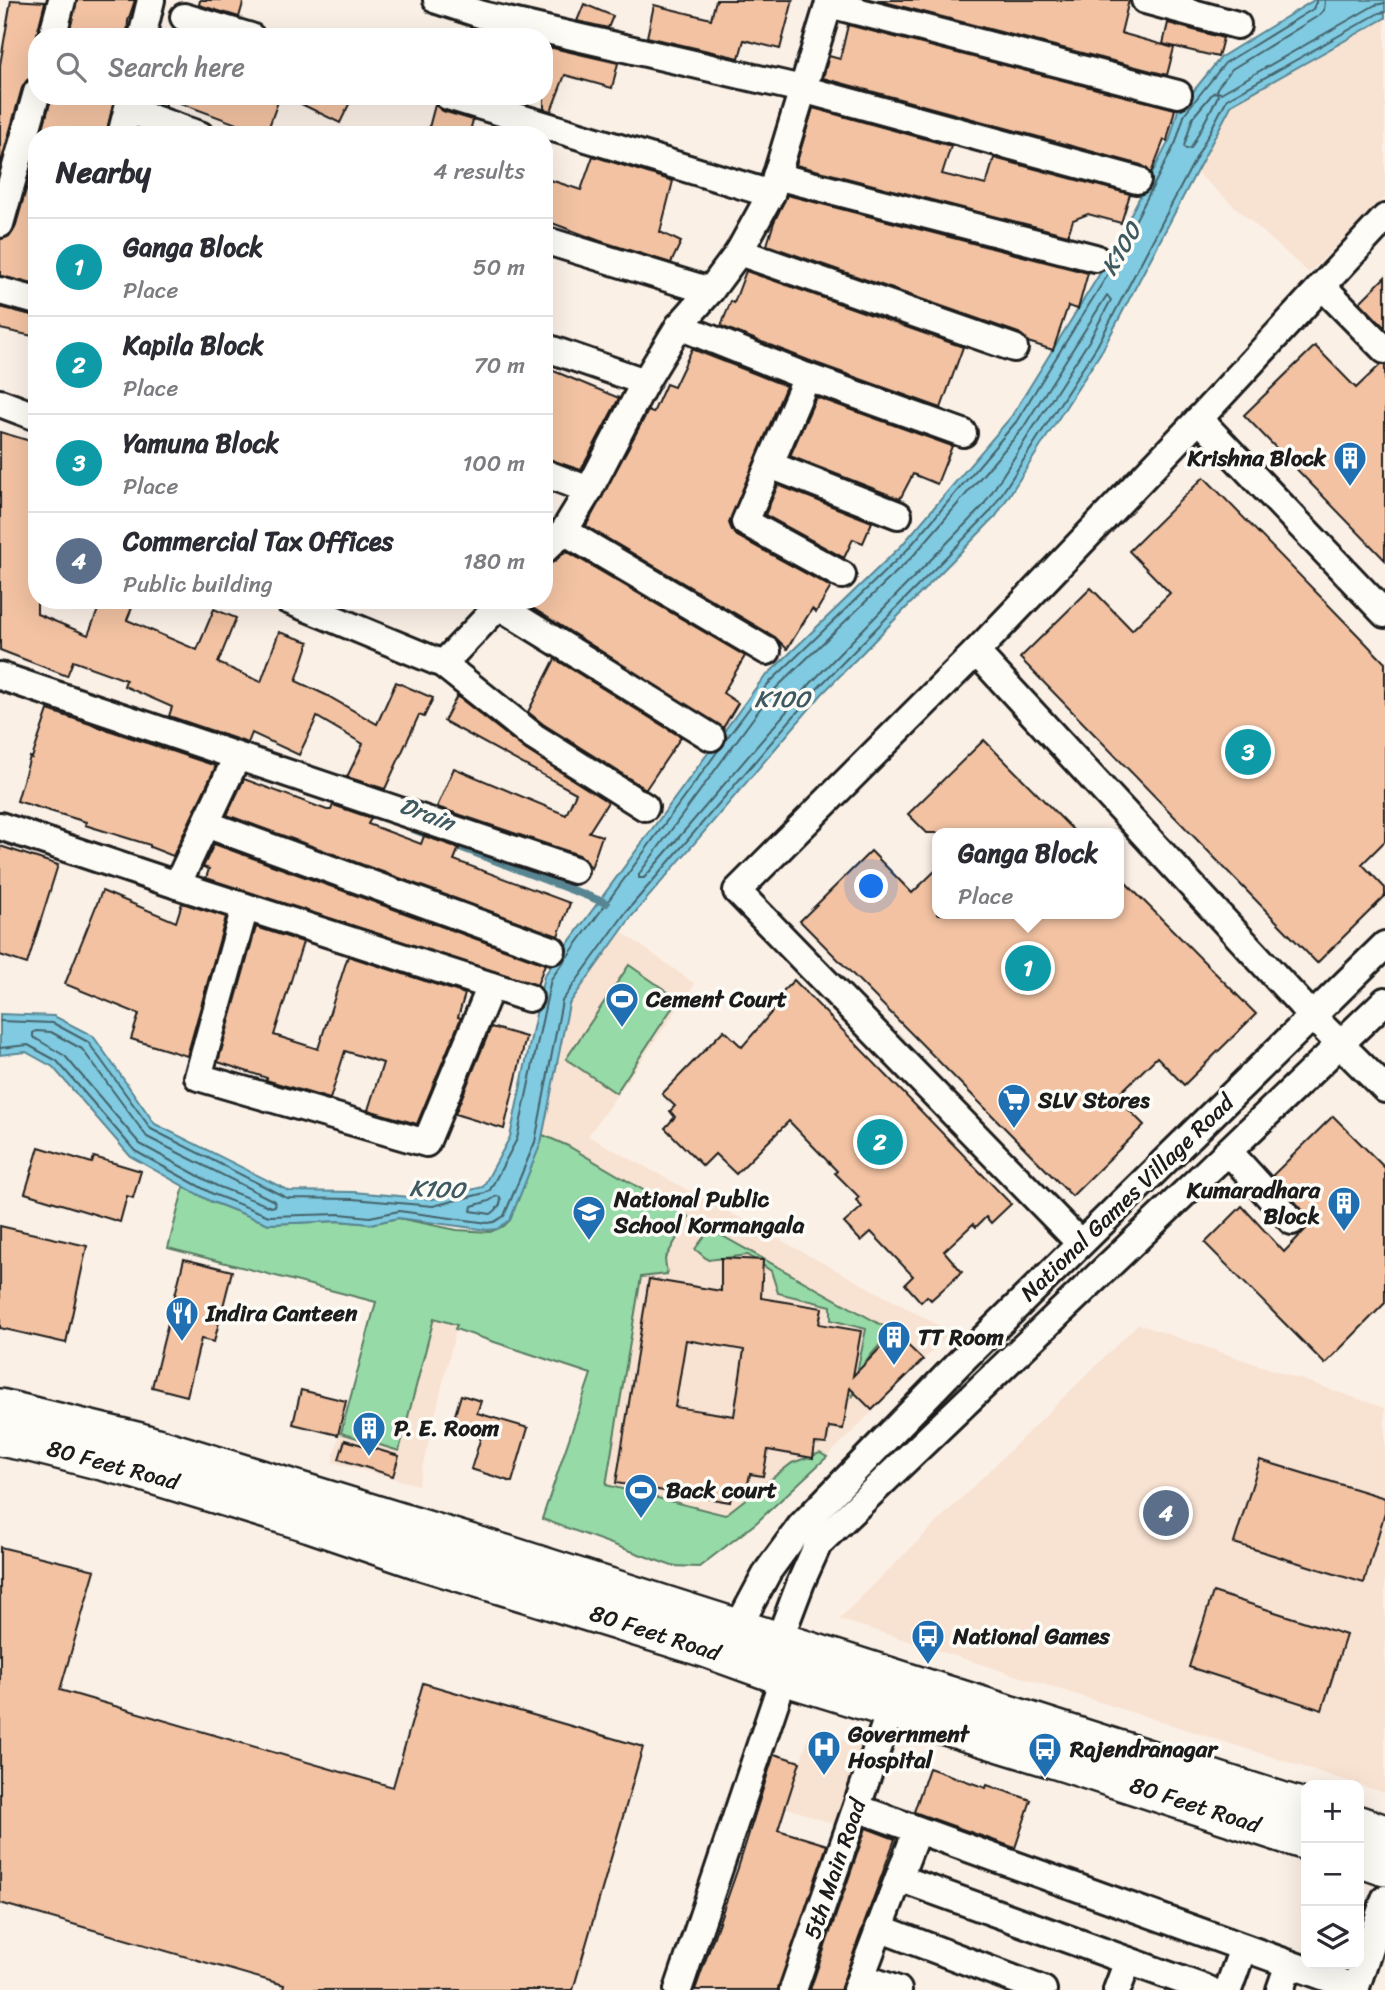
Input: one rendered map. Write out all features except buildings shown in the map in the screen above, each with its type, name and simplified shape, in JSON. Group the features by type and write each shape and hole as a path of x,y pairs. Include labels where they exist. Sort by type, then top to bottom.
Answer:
{"main road":[{"name":"80 Feet Road","path":"0,1408 137,1456 731,1642 891,1708 1301,1839"},
{"name":"80 Feet Road","path":"0,1437 137,1456"},
{"name":"80 Feet Road","path":"777,1662 1301,1808"},
{"path":"1364,1827 1385,1834"},
{"path":"1364,1860 1385,1867"}],"street":[{"path":"54,28 62,0"},
{"path":"144,28 151,0"},
{"path":"438,0 486,16 538,28"},
{"path":"1144,0 1237,25"},
{"path":"553,541 564,531 589,490 645,382 679,326 739,252 773,185 830,2 1178,94"},
{"path":"184,17 221,28"},
{"path":"553,31 802,89 1138,180"},
{"path":"0,224 33,105"},
{"path":"481,105 773,185 1095,258"},
{"path":"127,114 169,126"},
{"path":"1080,1243 737,891 976,652 1199,419 1385,218"},
{"path":"553,243 710,291"},
{"path":"739,252 1014,348"},
{"path":"1322,286 1385,350"},
{"path":"0,291 28,299"},
{"path":"679,326 807,377 963,433"},
{"path":"553,350 645,382"},
{"path":"807,377 745,522 842,575"},
{"path":"0,403 28,414"},
{"path":"1199,419 1385,614"},
{"path":"770,465 898,515"},
{"path":"553,476 589,490"},
{"path":"564,531 767,651"},
{"path":"310,609 443,664 534,737 645,807"},
{"path":"443,664 495,609"},
{"path":"510,609 711,737"},
{"path":"976,652 1313,1017 1385,1089"},
{"path":"0,676 574,870"},
{"path":"177,885 237,757"},
{"path":"206,824 552,950"},
{"path":"0,825 177,885 530,998"},
{"path":"245,907 198,1077 426,1143 491,986"},
{"name":"National Games Village Road","path":"731,1642 768,1572 801,1526 1080,1243 1385,944"},
{"name":"National Games Village Road","path":"678,1990 777,1662 818,1544 1385,1001"},
{"path":"1229,1152 1292,1221"},
{"name":"5th Main Road","path":"793,1990 891,1708"},
{"path":"857,1808 1356,1989 1385,1899"},
{"path":"898,1990 858,1984 917,1830"},
{"path":"899,1878 1128,1961 1176,1984 1209,1990"},
{"path":"879,1928 1042,1990"},
{"path":"1228,1990 1243,1948"},
{"path":"1116,1990 1128,1961"},
{"path":"1280,1990 1289,1964"}],"shaded area":[{"path":"1385,18 1385,198 1309,273 1196,172 1232,104"},
{"name":"National Public School Kormangala","path":"622,932 695,984 588,1136 951,1332 827,1457 756,1523 699,1567 672,1566 542,1519 592,1374 456,1329 418,1485 332,1462 398,1218 457,1230 490,1232 510,1220 541,1143 569,1004"},
{"path":"1138,1324 1385,1408 1385,1793 1364,1786 1364,1780 1344,1780 839,1619"},
{"name":"Government Hospital","path":"811,1730 864,1747 836,1825 785,1807"}],"green space":[{"name":"Cement Court","path":"629,965 678,999 616,1093 566,1059"},
{"path":"543,1135 568,1146 689,1217 665,1259 667,1274 641,1277 606,1485 725,1515 792,1463 820,1453 827,1457 756,1523 699,1567 672,1566 542,1519 591,1374 455,1329 457,1325 434,1318 399,1451 341,1433 376,1302 168,1248 184,1186 210,1201 269,1224 339,1221 371,1224 398,1218 457,1230 490,1232 510,1220"},
{"path":"710,1229 892,1331 864,1363 873,1371 852,1397 866,1329 831,1320 831,1306 778,1293 771,1271 748,1255 708,1260 695,1249"}],"water":[{"name":"K100","path":"1314,0 1385,0 1385,18 1232,104 1103,349 996,516 822,694 632,916 569,1004 541,1143 510,1220 497,1229 488,1230 398,1218 371,1224 339,1221 269,1224 210,1201 130,1156 53,1067 26,1052 0,1055 0,1014 54,1016 93,1036 155,1124 289,1191 353,1192 433,1199 483,1187 510,1137 544,976 761,681 902,545 1011,417 1099,275 1170,139 1178,110 1221,57"}],"waterway":[{"name":"Drain","path":"413,829 606,903"}],"place":[{"name":"Krishna Block","path":"1350,488"},
{"name":"Yamuna Block","path":"1248,752"},
{"name":"Ganga Block","path":"1028,968"},
{"name":"Cement Court","path":"622,1029"},
{"name":"SLV Stores","path":"1014,1130"},
{"name":"Kapila Block","path":"880,1142"},
{"name":"Kumaradhara Block","path":"1344,1233"},
{"name":"National Public School Kormangala","path":"589,1242"},
{"name":"Indira Canteen","path":"182,1343"},
{"name":"TT Room","path":"894,1367"},
{"name":"P. E. Room","path":"369,1458"},
{"name":"Commercial Tax Offices","path":"1166,1513"},
{"name":"Back court","path":"641,1520"},
{"name":"National Games","path":"928,1666"},
{"name":"Government Hospital","path":"824,1777"},
{"name":"Rajendranagar","path":"1045,1779"}]}
